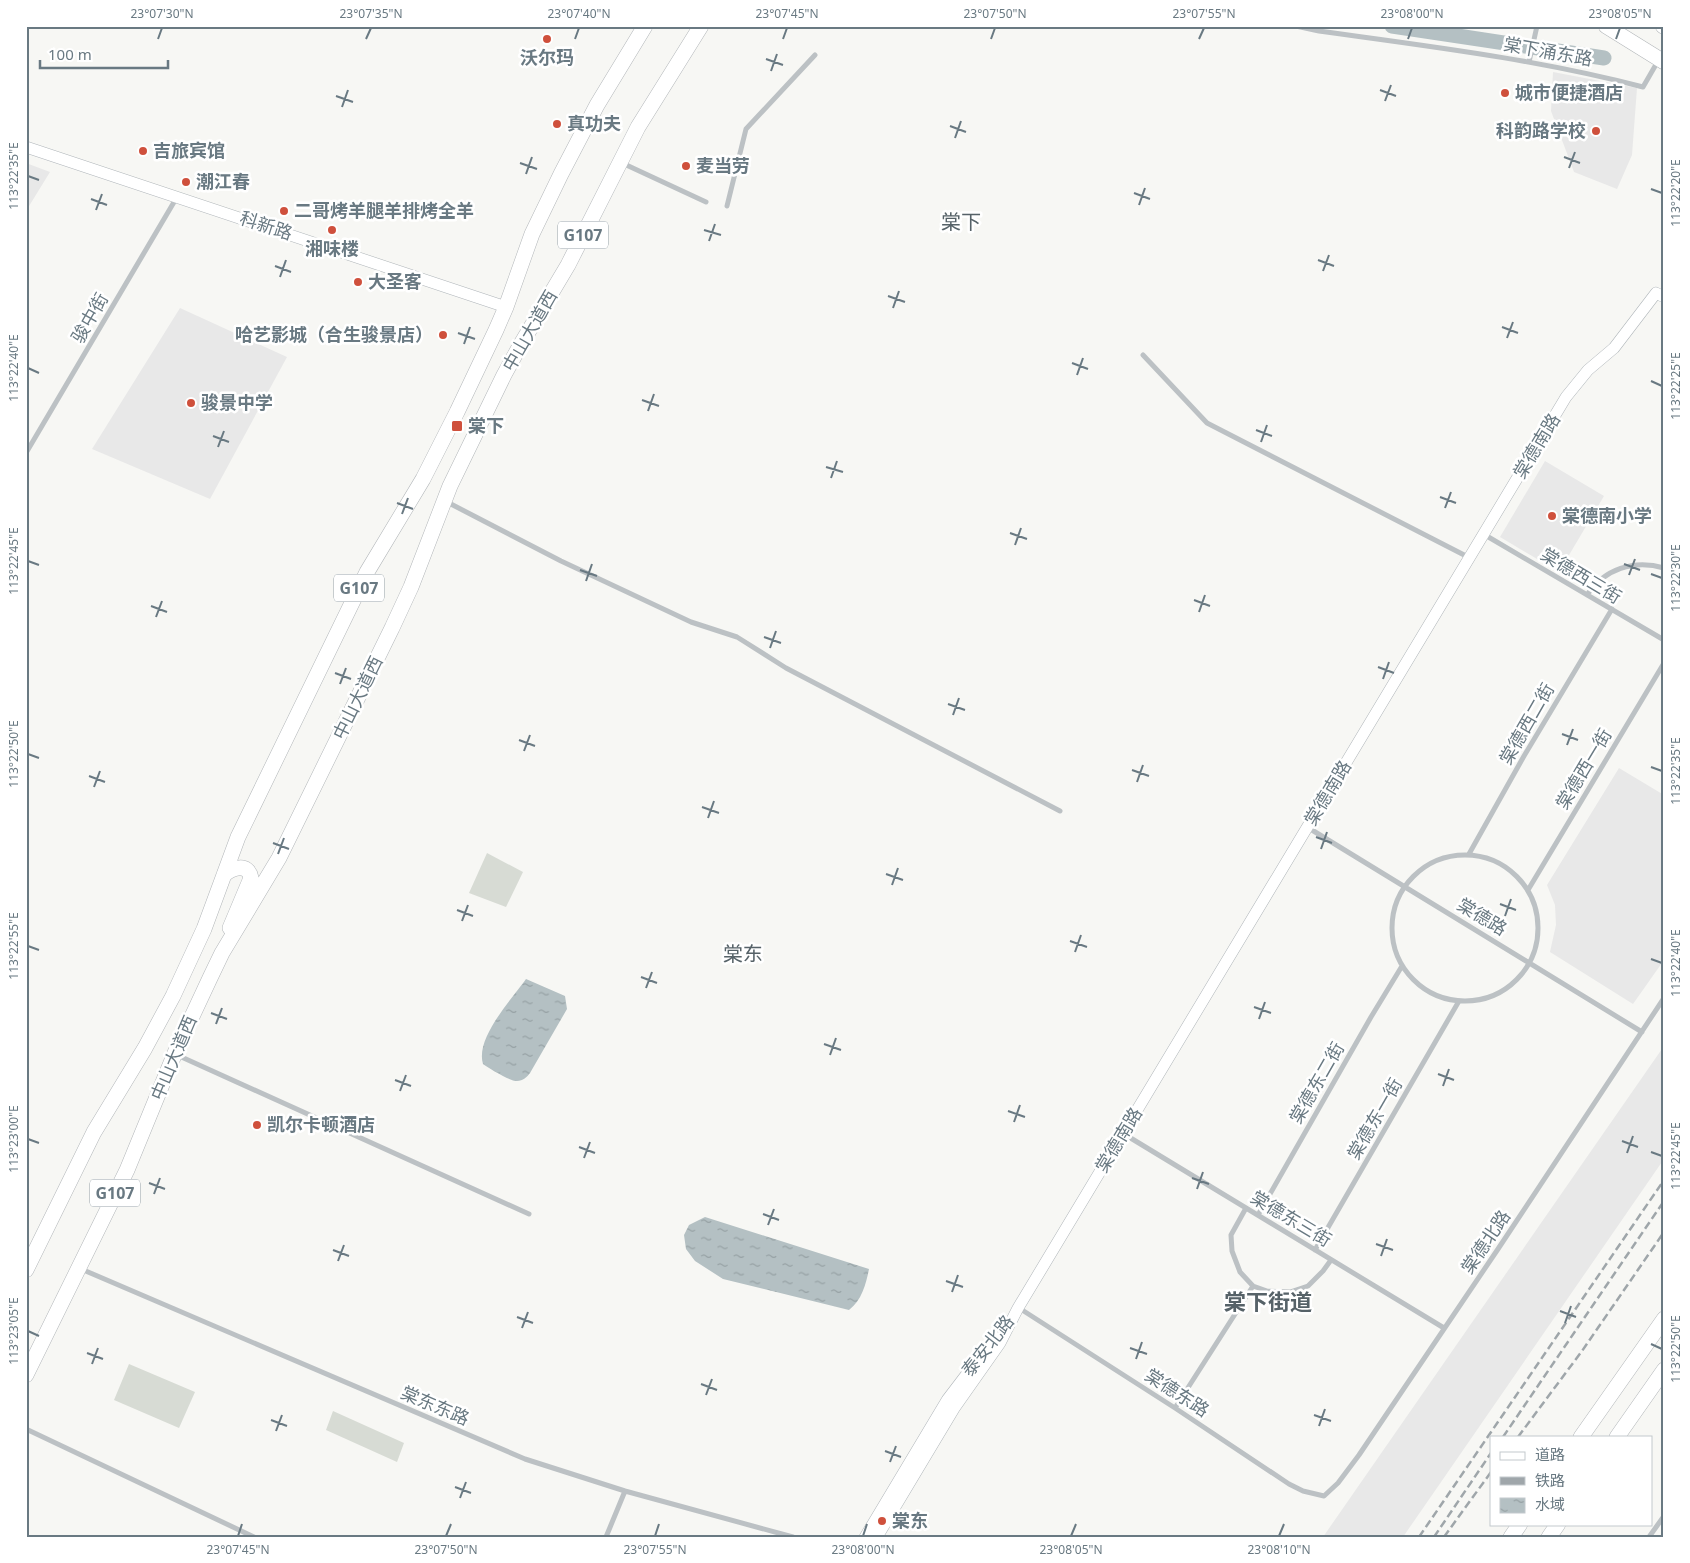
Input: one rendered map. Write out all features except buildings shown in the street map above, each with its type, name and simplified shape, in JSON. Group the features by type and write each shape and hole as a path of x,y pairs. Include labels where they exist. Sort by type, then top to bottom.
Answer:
{"highway":[{"name":"中山大道西","path":"26,1270 94,1132 146,1048 173,996 204,929 238,837 367,572 435,458 506,307 532,234 561,174 597,105 645,26"},
{"name":"中山大道西","path":"26,1376 136,1149 175,1053 222,953 275,865 411,587 444,501 504,375 568,265 655,98 702,26"},
{"path":"1606,26 1661,61"},
{"path":"222,953 233,919 251,878 251,874 240,867 231,869 224,875"},
{"path":"1582,1436 1664,1319"},
{"path":"1618,1436 1664,1370"},
{"path":"1511,1537 1519,1526"},
{"path":"1549,1537 1557,1526"}],"street":[{"name":"棠下涌东路","path":"1296,26 1529,62 1589,73 1643,87 1661,61"},
{"path":"1529,62 1536,29"},
{"path":"727,206 746,129 815,55"},
{"name":"科新路","path":"26,147 506,307"},
{"path":"620,162 706,202"},
{"name":"骏中街","path":"26,453 177,197"},
{"name":"棠德南路","path":"1018,1308 1574,386 1588,370 1614,348 1660,295"},
{"path":"1143,355 1207,423 1471,558"},
{"path":"444,501 561,561 691,622 737,637 786,668 1060,810"},
{"name":"棠德西三街","path":"1485,535 1664,640"},
{"path":"1588,595 1594,585 1604,575 1617,569 1641,565 1664,568"},
{"name":"棠德西二街","path":"1470,854 1524,756 1612,609"},
{"name":"棠德西一街","path":"1528,890 1664,663"},
{"name":"棠德路","path":"1307,827 1642,1032"},
{"path":"1470,854 1481,856 1503,865 1521,880 1533,901 1538,925 1535,950 1529,963 1515,981 1495,995 1477,1000 1458,1001 1442,998 1426,990 1409,976 1397,955 1392,931 1395,907 1405,886 1414,876 1434,861 1445,857 1470,854"},
{"name":"棠德东二街","path":"1258,1215 1402,966"},
{"name":"棠德北路","path":"1324,1496 1338,1483 1348,1469 1664,998"},
{"name":"棠德东一街","path":"1315,1250 1458,1001"},
{"path":"175,1053 530,1214"},
{"name":"棠德东三街","path":"1124,1134 1444,1328"},
{"path":"1246,1208 1231,1235 1232,1252 1240,1272 1253,1286 1267,1291 1290,1292 1308,1286 1332,1260"},
{"name":"棠东东路","path":"79,1268 525,1459 625,1490 793,1537"},
{"path":"1176,1408 1253,1286"},
{"name":"棠德东路","path":"1018,1308 1176,1408 1290,1484 1303,1491 1324,1496"},
{"name":"泰安北路","path":"865,1537 947,1400 1018,1308"},
{"name":"泰安北路","path":"877,1537 955,1406 1003,1338 1018,1308"},
{"path":"26,1429 254,1537"},
{"path":"606,1537 625,1490"},
{"path":"1649,1537 1664,1516"}],"shaded area":[{"name":"科韵路学校","path":"1553,72 1637,88 1632,155 1617,189 1574,172 1551,111"},
{"path":"26,163 50,172 26,211"},
{"name":"骏景中学","path":"180,308 287,357 210,499 92,449"},
{"name":"棠德南小学","path":"1545,461 1604,496 1559,572 1500,537"},
{"path":"1619,768 1664,795 1664,960 1633,1004 1550,952 1556,925 1555,905 1547,885"},
{"path":"487,853 523,872 506,907 469,893"},
{"path":"1664,1046 1664,1159 1403,1537 1323,1537"},
{"path":"129,1364 195,1392 179,1428 114,1400"},
{"path":"333,1411 404,1443 397,1462 326,1430"}],"water":[{"path":"526,979 565,996 567,1009 530,1073 525,1078 517,1081 504,1077 483,1064 482,1054 484,1043 496,1019"},
{"path":"705,1217 869,1269 860,1297 849,1310 723,1279 695,1261 686,1249 684,1235 689,1225"}],"waterway":[{"path":"1392,26 1604,58"}],"railway":[{"path":"1419,1537 1664,1180"},
{"path":"1504,1436 1664,1201"},
{"path":"1519,1436 1582,1351 1664,1232"},
{"path":"1434,1537 1490,1454"},
{"path":"1444,1537 1490,1473"}],"place":[{"name":"沃尔玛","path":"547,39"},
{"name":"城市便捷酒店","path":"1505,93"},
{"name":"真功夫","path":"557,124"},
{"name":"科韵路学校","path":"1596,131"},
{"name":"吉旅宾馆","path":"143,151"},
{"name":"麦当劳","path":"686,166"},
{"name":"潮江春","path":"186,182"},
{"name":"二哥烤羊腿羊排烤全羊","path":"284,211"},
{"name":"湘味楼","path":"332,230"},
{"name":"大圣客","path":"358,282"},
{"name":"哈艺影城（合生骏景店）","path":"443,335"},
{"name":"骏景中学","path":"191,403"},
{"name":"棠下","path":"457,426"},
{"name":"棠德南小学","path":"1552,516"},
{"name":"凯尔卡顿酒店","path":"257,1125"},
{"name":"棠东","path":"882,1521"}],"district":[{"name":"棠下","path":"961,222"},
{"name":"棠东","path":"743,954"},
{"name":"棠下街道","path":"1268,1302"}]}
